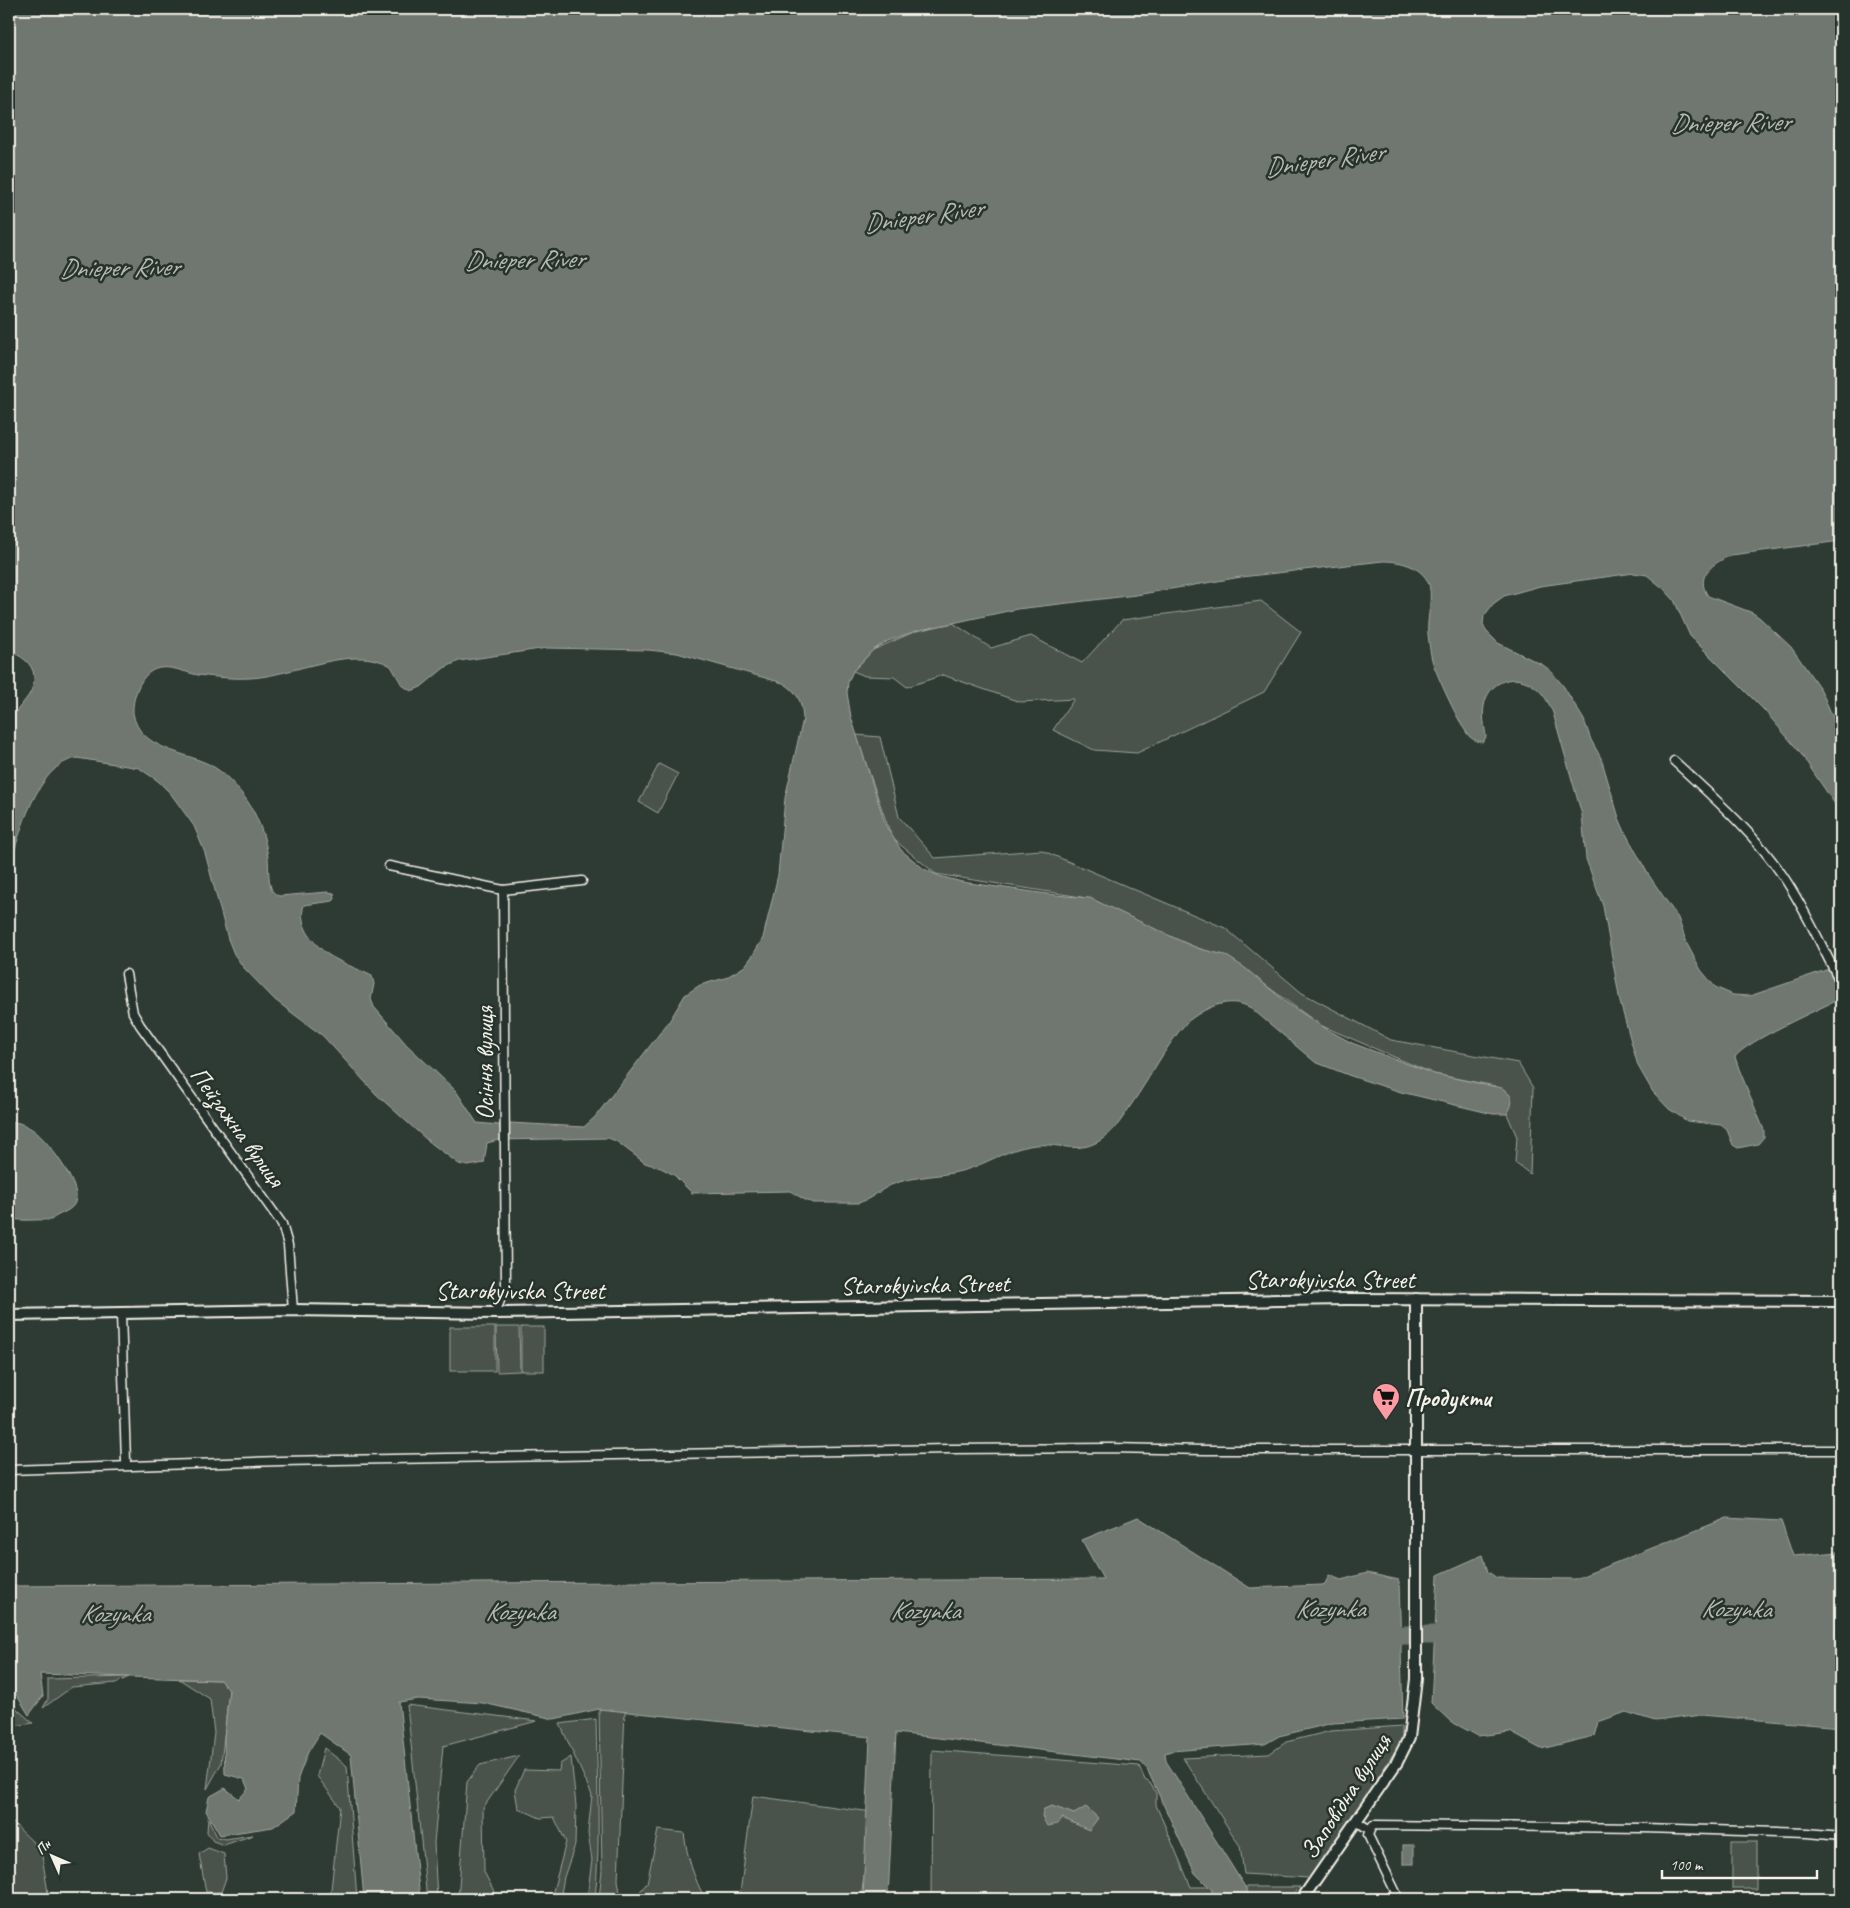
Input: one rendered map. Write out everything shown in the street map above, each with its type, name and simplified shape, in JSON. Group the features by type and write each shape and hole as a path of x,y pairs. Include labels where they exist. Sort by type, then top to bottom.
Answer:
{"street":[{"path":"1674,761 1744,830 1776,868 1793,892 1841,983"},
{"path":"389,866 503,890 582,881"},
{"name":"Осіння вулиця","path":"495,1313 506,1286 503,890"},
{"name":"Пейзажна вулиця","path":"126,974 133,1013 140,1025 282,1224 288,1245 292,1310"},
{"name":"Starokyivska Street","path":"9,1315 292,1310 495,1313 1337,1299 1841,1301"},
{"name":"Заповідна вулиця","path":"1302,1899 1396,1762 1409,1738 1416,1679 1416,1299"},
{"path":"121,1314 126,1461"},
{"path":"9,1470 281,1461 1111,1448 1204,1450 1841,1450"},
{"path":"1356,1821 1370,1830"},
{"path":"1399,1899 1368,1835 1373,1825 1614,1828 1808,1833 1841,1836"}],"shaded area":[{"path":"1261,601 1301,632 1264,692 1137,753 1094,750 1053,730 1074,699 1020,702 943,675 907,687 894,677 865,676 853,671 873,650 916,631 953,623 991,648 1031,636 1082,663 1122,620"},
{"path":"856,735 880,737 899,817 935,858 1041,850 1225,928 1302,993 1391,1040 1518,1063 1533,1088 1530,1174 1515,1163 1517,1137 1495,1086 1434,1074 1320,1025 1230,959 1192,946 1081,897 936,874 892,838"},
{"path":"659,764 678,774 658,813 639,802"},
{"path":"450,1327 495,1327 495,1371 450,1371"},
{"path":"496,1327 519,1327 520,1371 497,1372"},
{"path":"521,1327 544,1327 544,1371 521,1371"},
{"path":"129,1677 116,1683 72,1687 43,1708 48,1699 48,1679"},
{"path":"179,1679 220,1680 229,1690 221,1764 207,1789 214,1733 210,1699"},
{"path":"9,1694 17,1709 33,1723 9,1727"},
{"path":"407,1705 537,1721 443,1746 434,1843 437,1899 427,1899"},
{"path":"599,1709 625,1711 618,1880 621,1899 599,1899 602,1870"},
{"path":"596,1719 597,1876 595,1899 587,1899 592,1860 588,1833 592,1795 560,1724"},
{"path":"1402,1726 1402,1740 1347,1826 1309,1878 1244,1874 1240,1846 1183,1758 1269,1754 1286,1742 1331,1731"},
{"path":"324,1748 347,1766 357,1899 330,1899 340,1807 317,1776"},
{"path":"932,1750 1139,1766 1145,1780 1150,1783 1156,1793 1156,1805 1191,1887 1300,1887 1289,1899 931,1899"},
{"path":"519,1756 483,1808 484,1872 495,1893 495,1899 458,1899 467,1782 480,1765"},
{"path":"571,1757 576,1806 575,1845 564,1877 560,1899 551,1899 566,1842 554,1817 540,1818 518,1808 515,1790 524,1770 559,1771 560,1764"},
{"path":"753,1796 872,1812 861,1899 791,1899 740,1893"},
{"path":"208,1818 217,1837 225,1839 253,1835 224,1845 213,1841 207,1832"},
{"path":"9,1819 41,1850 49,1899 9,1899"},
{"path":"658,1830 684,1833 692,1867 705,1899 634,1899 647,1883"},
{"path":"1732,1842 1756,1842 1756,1889 1732,1889"},
{"path":"208,1848 224,1854 226,1878 221,1892 206,1892 199,1854"}],"water":[{"name":"Dnieper River","path":"9,9 1841,9 1841,541 1731,555 1713,566 1708,571 1703,582 1708,596 1753,613 1760,618 1791,647 1821,690 1841,736 1841,813 1799,751 1764,710 1690,636 1674,600 1647,575 1634,573 1540,586 1504,596 1493,604 1484,616 1483,624 1486,631 1498,643 1543,665 1551,671 1564,687 1584,720 1591,740 1601,758 1625,832 1648,874 1678,918 1687,944 1701,970 1715,987 1733,995 1750,996 1826,970 1841,959 1841,998 1768,1034 1742,1050 1735,1057 1764,1130 1764,1137 1758,1144 1738,1148 1733,1145 1727,1130 1721,1125 1687,1121 1669,1109 1653,1092 1638,1066 1620,1002 1603,906 1586,859 1582,815 1550,706 1541,693 1527,682 1511,679 1504,681 1491,690 1487,697 1483,714 1486,737 1483,742 1476,741 1470,737 1449,700 1432,660 1428,628 1429,585 1419,571 1402,563 1383,561 1241,577 1136,595 1017,609 916,631 888,641 873,650 853,671 848,682 847,693 851,717 886,826 901,850 924,869 939,876 962,882 1090,898 1183,942 1200,949 1225,955 1245,968 1287,1003 1328,1030 1352,1043 1434,1074 1502,1088 1509,1094 1512,1100 1507,1114 1493,1114 1401,1092 1315,1062 1251,1008 1243,1004 1226,1003 1201,1012 1186,1023 1171,1042 1120,1122 1109,1134 1095,1143 1077,1147 1040,1145 1020,1148 965,1170 891,1185 867,1200 858,1203 814,1203 790,1191 692,1193 674,1175 645,1163 616,1141 608,1138 498,1140 487,1143 484,1163 468,1166 459,1164 427,1140 376,1094 323,1036 275,1000 244,968 234,954 228,939 205,853 194,826 171,794 158,781 139,768 77,758 63,763 50,773 31,803 9,869 10,727 15,714 28,697 34,684 34,676 29,663 9,651","holes":["547,648 648,650 677,653 783,683 796,694 802,707 803,719 785,798 778,875 763,938 745,966 725,978 700,985 685,995 670,1020 595,1117 584,1127 477,1123 456,1091 407,1045 374,1007 371,999 374,984 372,976 332,957 319,947 309,935 303,920 304,905 333,901 335,899 334,893 279,896 274,893 270,885 265,843 255,814 248,802 228,778 214,767 154,743 137,726 133,713 135,696 146,675 155,669 161,668 204,676 250,678 267,676 341,659 359,658 376,660 391,666 402,685 411,691 421,687 444,668 459,661"]},
{"path":"9,1121 27,1126 42,1138 62,1163 72,1182 76,1198 75,1203 70,1209 51,1220 9,1218"},
{"path":"1138,1517 1250,1588 1322,1585 1325,1584 1329,1575 1341,1580 1367,1573 1399,1580 1403,1719 1333,1723 1279,1736 1265,1744 1165,1753 1166,1761 1251,1899 1211,1899 1212,1890 1195,1873 1147,1769 1141,1762 896,1733 888,1899 863,1899 870,1737 599,1709 554,1719 483,1703 418,1699 399,1702 420,1899 364,1899 351,1755 320,1733 308,1752 298,1778 296,1811 273,1827 220,1835 206,1811 209,1797 225,1788 239,1799 248,1789 244,1779 225,1774 224,1739 229,1690 220,1680 40,1674 43,1696 29,1715 9,1683 9,1586 1103,1579 1082,1540"},
{"path":"1727,1518 1781,1521 1793,1556 1839,1552 1841,1554 1841,1727 1701,1715 1655,1721 1626,1712 1598,1722 1594,1736 1541,1749 1510,1732 1478,1736 1450,1721 1431,1703 1438,1575 1483,1555 1488,1572 1497,1578 1575,1579"},
{"path":"1052,1806 1074,1814 1086,1807 1098,1818 1089,1830 1062,1818 1058,1824 1047,1826 1042,1816 1044,1809"},
{"path":"1403,1845 1414,1845 1414,1864 1403,1864"}],"waterway":[{"name":"Kozynka","path":"1375,1635 1460,1635"}],"place":[{"name":"Продукти","path":"1386,1421"}]}
